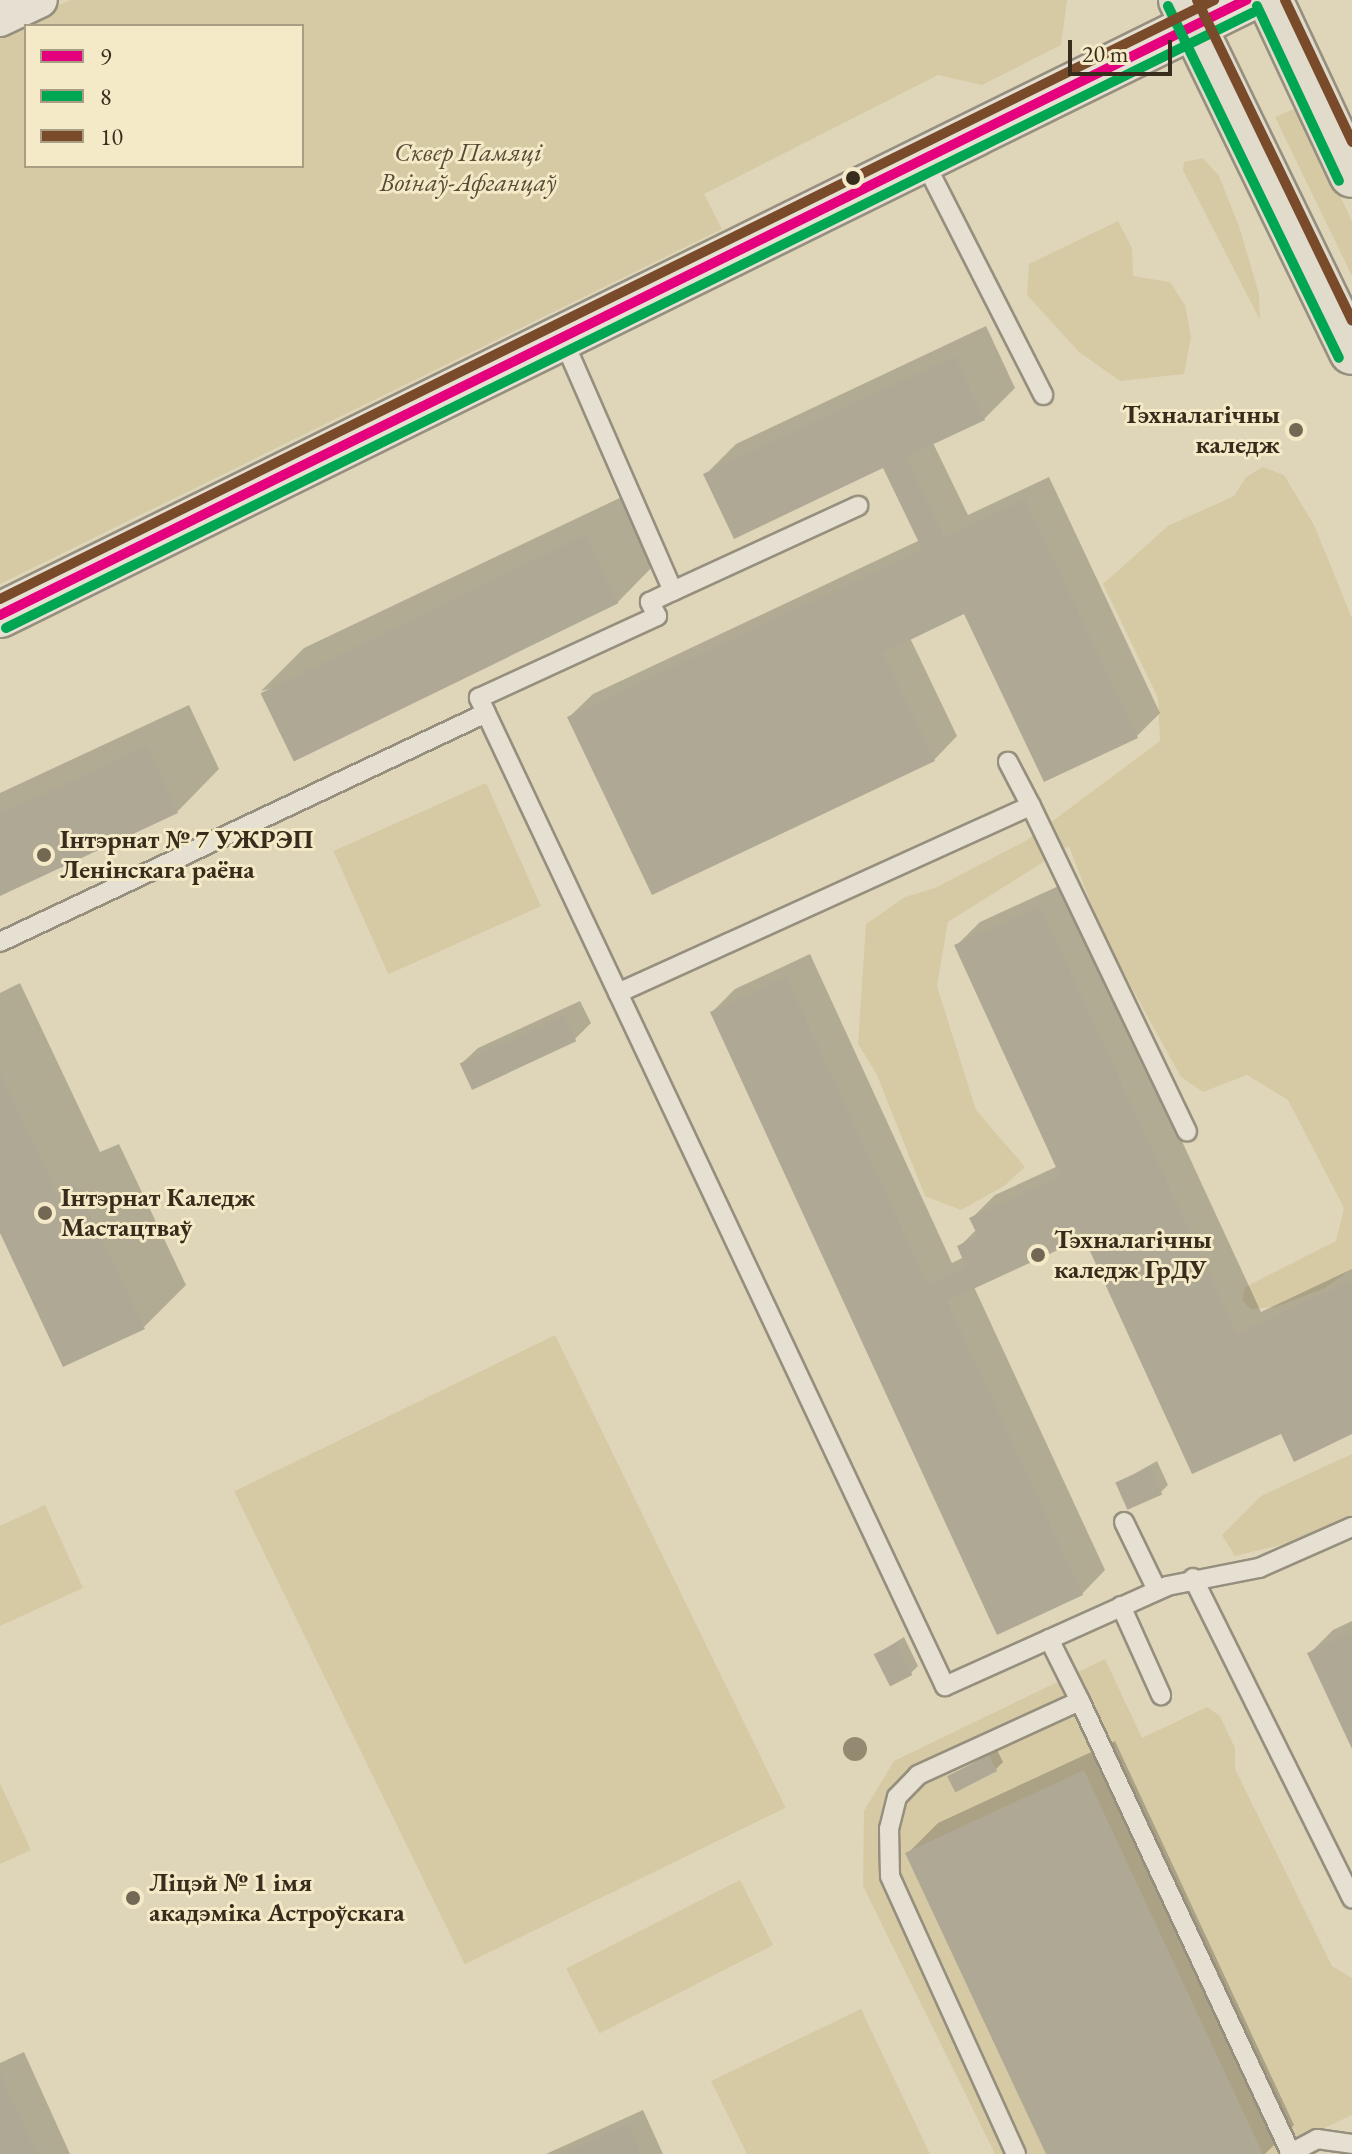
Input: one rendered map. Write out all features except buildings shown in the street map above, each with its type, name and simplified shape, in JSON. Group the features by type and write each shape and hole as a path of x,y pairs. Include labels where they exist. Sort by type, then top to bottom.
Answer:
{"main road":[{"path":"0,615 923,159 1187,13 1246,0"},
{"path":"1270,0 1352,175"},
{"path":"1187,13 1352,352"}],"street":[{"path":"0,19 40,0"}],"lane":[{"path":"923,159 1043,395"},
{"path":"562,337 673,591"},
{"path":"858,506 650,602 657,616 479,698 945,1686 1157,1590 1193,1578 1259,1568 1352,1527"},
{"path":"0,942 486,713"},
{"path":"1008,762 1187,1131"},
{"path":"618,993 1031,806"},
{"path":"1124,1522 1157,1590"},
{"path":"1193,1578 1352,1899"},
{"path":"1121,1606 1161,1695"},
{"path":"1049,1639 1289,2152 1317,2139 1352,2146"},
{"path":"1016,2154 890,1876 889,1829 897,1797 918,1775 1080,1701"},
{"path":"1344,2154 1352,2146"}],"green space":[{"name":"Сквер Памяці Воінаў-Афганцаў","path":"70,0 1067,0 1061,45 982,85 938,75 704,194 722,229 0,584 0,32"},
{"path":"1298,107 1352,221 1352,276 1275,117"},
{"path":"1203,158 1219,176 1239,226 1259,294 1260,320 1183,170 1184,162"},
{"path":"1118,221 1132,248 1133,276 1170,282 1185,305 1191,337 1184,374 1120,381 1079,352 1027,295 1029,264"},
{"path":"1263,467 1284,475 1314,525 1352,618 1352,1269 1325,1288 1276,1307 1251,1309 1242,1300 1245,1287 1336,1241 1344,1208 1288,1100 1247,1075 1203,1092 1181,1077 1103,936 1069,846 948,922 937,986 976,1110 1025,1167 1004,1186 961,1210 925,1196 877,1075 858,1044 866,924 905,897 935,888 1027,840 1160,741 1158,698 1103,584 1168,526 1234,496 1246,477"},
{"path":"486,783 541,906 388,974 333,851"},
{"path":"555,1335 786,1808 465,1964 234,1491"},
{"path":"1352,1454 1352,1514 1304,1539 1235,1556 1222,1535 1261,1496"},
{"path":"45,1505 83,1588 0,1626 0,1526"},
{"path":"1105,1659 1142,1738 1207,1707 1220,1716 1235,1748 1235,1769 1332,1966 1352,1978 1352,2115 1318,2131 1313,2154 995,2154 863,1886 864,1811 894,1761"},
{"path":"0,1783 31,1850 0,1864"},
{"path":"740,1880 773,1945 599,2034 566,1969"},
{"path":"861,2009 930,2154 747,2154 711,2081"}],"transit line":[{"name":"10","path":"1197,0 1352,320"},
{"name":"10","path":"0,599 1214,0"},
{"name":"9","path":"0,615 1246,0"},
{"name":"10","path":"1285,0 1352,142"},
{"name":"8","path":"1168,6 1339,358"},
{"name":"8","path":"1257,6 1339,181"},
{"name":"8","path":"6,628 1252,13"}],"place":[{"name":"Тэхналагічны каледж","path":"1296,430"},
{"name":"Інтэрнат № 7 УЖРЭП Ленінскага раёна","path":"44,855"},
{"name":"Інтэрнат Каледж Мастацтваў","path":"45,1213"},
{"name":"Тэхналагічны каледж ГрДУ","path":"1038,1255"},
{"name":"Ліцэй № 1 імя акадэміка Астроўскага","path":"133,1898"}]}
